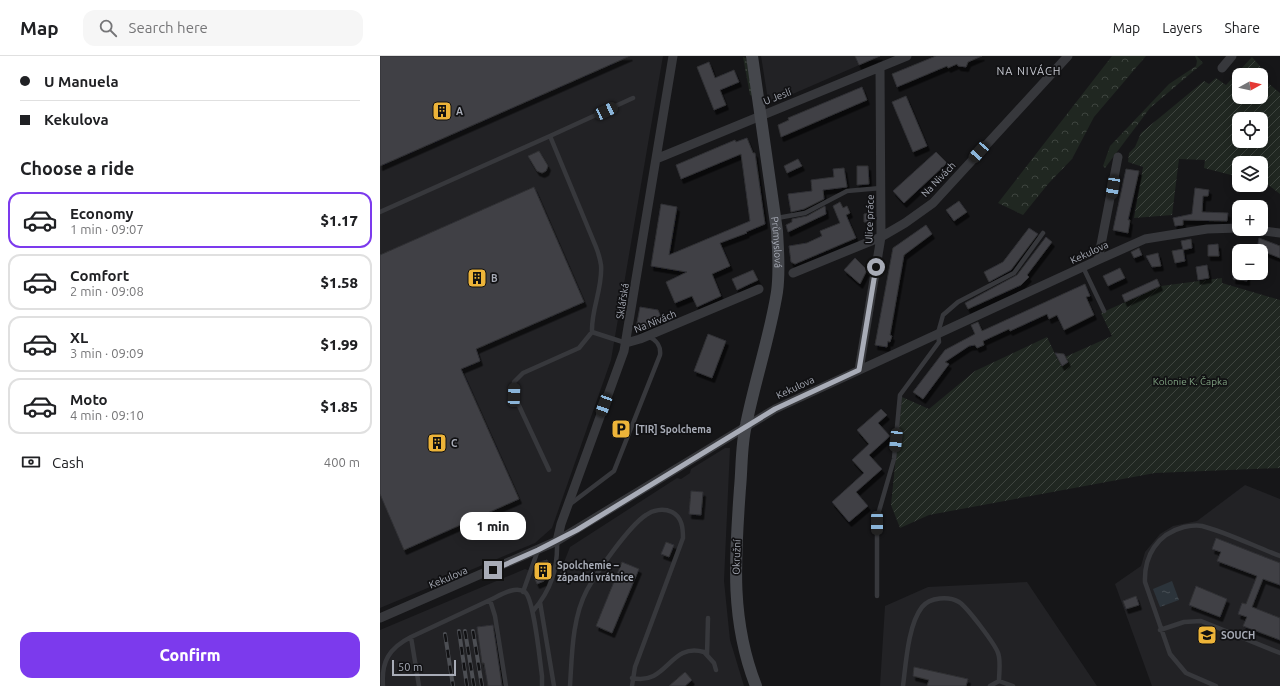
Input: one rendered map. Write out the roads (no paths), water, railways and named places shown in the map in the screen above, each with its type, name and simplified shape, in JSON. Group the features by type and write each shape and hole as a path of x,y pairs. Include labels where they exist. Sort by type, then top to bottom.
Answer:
{"street":[{"name":"Sklářská","path":"557,541 567,507 626,343 673,56"},
{"name":"Průmyslová","path":"745,427 777,291 778,256 775,218 752,56"},
{"name":"U Jeslí","path":"656,159 751,120 761,114 907,56"},
{"name":"Na Nivách","path":"792,274 881,237 905,224 933,202 1068,56"},
{"path":"1222,68 1232,56"},
{"name":"Ulice práce","path":"859,370 881,237 880,67"},
{"path":"1098,260 1118,157"},
{"name":"Kekulova","path":"380,618 557,541 775,409 938,333 1145,240 1207,229 1232,228"},
{"path":"1268,231 1280,233"},
{"name":"Na Nivách","path":"626,343 648,336 759,289"},
{"name":"Okružní","path":"745,427 735,550 735,581 738,621 744,648 756,686"}],"lane":[{"path":"380,212 633,98"},
{"path":"549,470 514,395 514,382 523,373 579,348 592,332 591,318 600,285 601,264 596,247 550,136"},
{"path":"775,218 805,213 847,191 881,188"},
{"path":"877,596 877,518 892,468 900,395 939,342 938,333 943,315 958,302 1014,273 1043,232"},
{"path":"1083,267 1104,311"},
{"path":"592,332 626,343"},
{"path":"567,507 614,471 660,355 658,344 648,336"},
{"path":"570,686 574,636 580,609 587,590 605,562 637,523 652,512 665,510 675,514 680,519 683,538 634,667 632,686"},
{"path":"1216,686 1186,673 1170,654 1160,630 1145,582 1146,563 1156,544 1174,530 1201,525 1280,556"},
{"path":"533,611 545,596 555,569 557,541"},
{"path":"523,592 538,550"},
{"path":"383,686 383,672 386,657 397,645 508,592 523,592 530,600 533,611 542,686"},
{"path":"903,686 910,639 916,616 924,605 934,600 945,598 959,602 968,609 999,654 999,681"},
{"path":"490,600 495,616 506,686"},
{"path":"540,602 554,686"},
{"path":"707,655 708,618"},
{"path":"1160,630 1184,622 1201,621 1280,653"},
{"path":"411,637 419,686"},
{"path":"632,678 645,682 654,681 681,655 692,651 704,652 716,670"},
{"path":"990,686 999,681 1013,686"}],"water":[{"path":"1172,581 1179,600 1160,607 1153,589"}],"railway":[{"path":"459,631 467,686"},
{"path":"465,631 474,686"},
{"path":"473,631 482,686"},
{"path":"445,634 453,686"}],"place":[{"name":"A","path":"442,111"},
{"name":"B","path":"477,278"},
{"name":"[TIR] Spolchema","path":"621,429"},
{"name":"C","path":"437,443"},
{"name":"Spolchemie – západní vrátnice","path":"543,571"},
{"name":"SOUCH","path":"1207,635"}],"district":[{"name":"NA NIVÁCH","path":"1029,71"}],"park label":[{"name":"Kolonie K. Čapka","path":"1190,381"}]}
